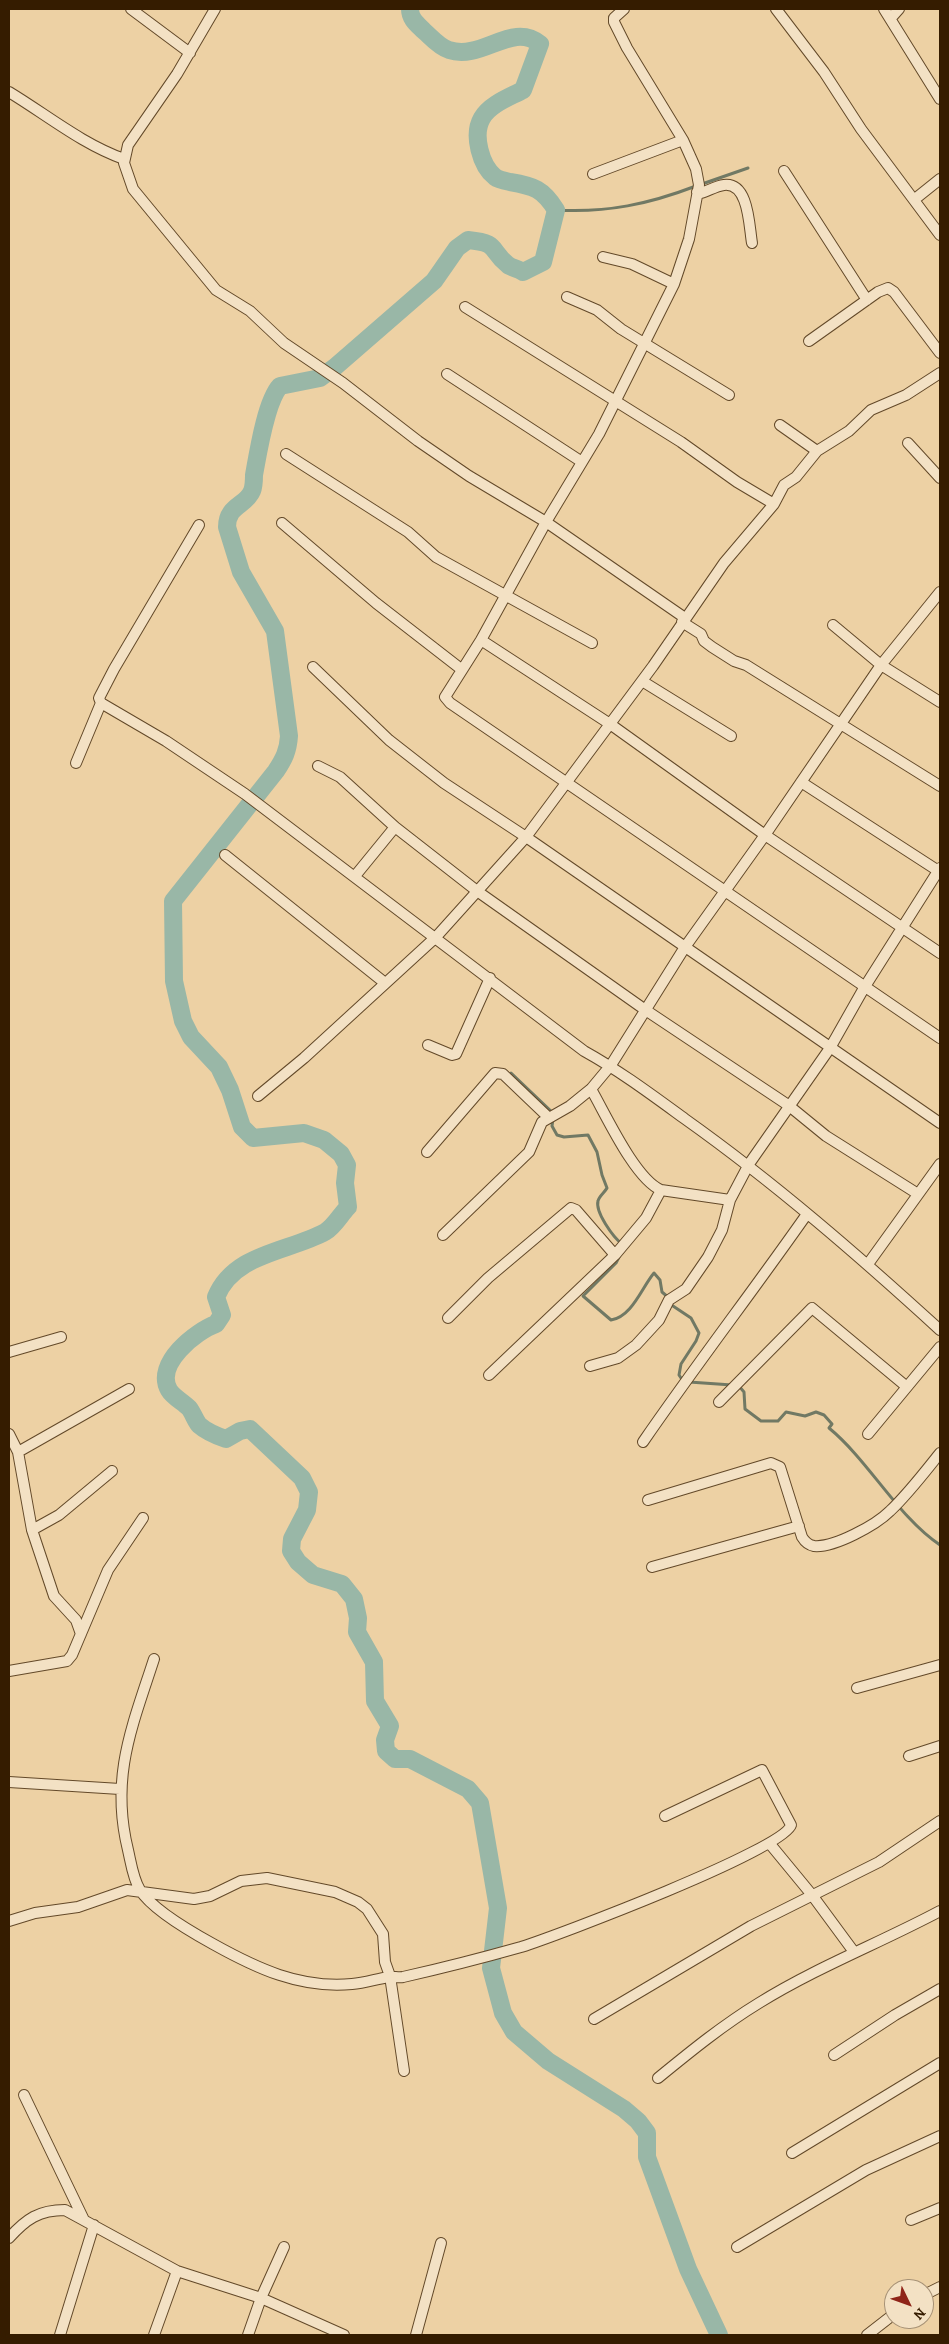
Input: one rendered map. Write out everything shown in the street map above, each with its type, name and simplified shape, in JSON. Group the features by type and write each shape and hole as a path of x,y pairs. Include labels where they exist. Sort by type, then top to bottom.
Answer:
{"street":[{"path":"132,9 190,53"},
{"path":"215,9 190,53 128,145 124,159 126,172 133,189 216,290 241,304 284,343 324,369 454,466 546,522 684,620 701,634 704,641 712,647 734,661 746,665 840,726 940,786"},
{"path":"624,9 614,18 614,22 627,48 683,140 699,180 688,240 674,284 617,400 546,522 481,640 460,669 445,697 450,703 725,889 864,988 940,1038"},
{"path":"776,9 824,72 861,129 940,235"},
{"path":"884,9 940,99"},
{"path":"890,18 899,9"},
{"path":"9,92 58,122 82,141 124,159"},
{"path":"593,174 683,140"},
{"path":"784,172 867,300"},
{"path":"915,200 940,179"},
{"path":"697,192 701,193 723,185 732,186 739,191 744,199 752,243"},
{"path":"603,257 632,264 674,284"},
{"path":"808,341 867,300 888,288 894,292 940,353"},
{"path":"567,297 597,310 621,329 729,395"},
{"path":"465,307 617,400 682,442 738,482 774,504"},
{"path":"258,1096 304,1058 436,937 526,837 642,681 724,563 774,504 784,485 796,477 817,451 849,432 871,410 906,396 940,373"},
{"path":"447,374 582,462"},
{"path":"780,425 817,451"},
{"path":"908,443 940,478"},
{"path":"286,454 408,532 436,557 592,643"},
{"path":"282,523 376,603 460,669"},
{"path":"76,763 101,703 99,698 114,669 199,525"},
{"path":"443,1235 529,1152 535,1141 539,1126 548,1117 570,1106 591,1089 611,1065 684,947 765,836 881,665 940,592"},
{"path":"833,625 881,665 940,702"},
{"path":"481,640 610,724 765,836 940,953"},
{"path":"313,667 399,748 444,783 526,837 940,1122"},
{"path":"642,681 731,736"},
{"path":"101,703 166,740 245,794 584,1051 611,1065 749,1164 868,1264 940,1330"},
{"path":"318,766 340,777 395,827 477,891 644,1009 788,1105 826,1136 918,1194"},
{"path":"590,1366 618,1358 636,1345 659,1320 669,1300 686,1289 708,1257 722,1230 730,1200 749,1164 788,1105 830,1048 864,988 940,870 801,782"},
{"path":"355,876 395,827"},
{"path":"225,855 385,983"},
{"path":"428,1045 452,1055 456,1054 490,978"},
{"path":"427,1152 495,1073 503,1074 548,1117"},
{"path":"591,1089 636,1168 652,1186 661,1190 730,1200"},
{"path":"868,1264 940,1164"},
{"path":"489,1375 615,1255 646,1218 661,1190"},
{"path":"448,1318 488,1278 571,1208 576,1210 615,1255"},
{"path":"643,1442 687,1377 807,1214"},
{"path":"719,1402 812,1308 907,1387"},
{"path":"9,1352 61,1337"},
{"path":"868,1434 940,1347"},
{"path":"18,1452 129,1389"},
{"path":"9,1434 18,1452 32,1530 54,1596 76,1620 81,1634"},
{"path":"648,1500 771,1463 776,1464 780,1467 802,1538 813,1546 832,1543 854,1534 890,1511 940,1453"},
{"path":"32,1530 59,1514 112,1471"},
{"path":"9,1671 67,1661 81,1634 108,1570 143,1518"},
{"path":"652,1567 799,1526"},
{"path":"154,1659 127,1743 120,1789 126,1845 140,1890 181,1924 248,1963 272,1974 302,1982 330,1985 369,1982 390,1976 403,1977 477,1959 547,1938 681,1885 770,1844 789,1831 792,1825 762,1770 665,1816"},
{"path":"857,1688 940,1665"},
{"path":"908,1756 940,1746"},
{"path":"9,1782 120,1789"},
{"path":"594,2019 736,1935 879,1862 940,1821"},
{"path":"770,1844 812,1895 854,1952"},
{"path":"9,1921 35,1912 78,1908 127,1890 140,1890 194,1899 210,1896 241,1881 267,1878 346,1896 367,1909 383,1934 404,2071"},
{"path":"658,2078 712,2034 760,2002 854,1952 940,1911"},
{"path":"834,2055 895,2015 940,1989"},
{"path":"792,2153 940,2063"},
{"path":"24,2095 89,2222 60,2335"},
{"path":"737,2248 866,2170 940,2136"},
{"path":"910,2220 940,2208"},
{"path":"9,2238 24,2221 36,2214 52,2210 65,2210 177,2271 260,2298 344,2335"},
{"path":"416,2335 440,2243"},
{"path":"248,2335 260,2298 284,2248"},
{"path":"154,2335 177,2271"},
{"path":"867,2335 884,2322"}],"waterway":[{"path":"410,9 411,16 416,24 445,49 461,52 519,37 529,38 540,44 523,90 501,101 486,113 479,125 478,141 482,158 495,177 532,187 547,197 556,210 543,262 523,272 508,265 490,245 468,240 457,248 434,281 335,367 320,378 280,386 275,393 263,428 252,491 246,500 230,514 227,527 241,572 275,631 289,736 288,746 276,771 173,901 174,981 183,1021 191,1037 219,1067 230,1090 242,1127 253,1138 304,1133 324,1140 341,1154 347,1165 345,1183 348,1207 325,1232 249,1262 235,1271 224,1282 216,1297 222,1315 216,1324 188,1341 179,1350 167,1370 166,1380 171,1393 189,1408 199,1425 212,1434 226,1439 240,1431 250,1429 302,1478 309,1492 307,1510 292,1539 291,1551 298,1562 313,1575 342,1584 354,1599 358,1618 357,1632 374,1662 375,1701 390,1726 385,1740 386,1751 395,1759 410,1759 468,1789 480,1803 498,1908 491,1968 503,2013 514,2032 548,2061 624,2109 638,2121 647,2133 647,2157 688,2269 719,2335"},
{"path":"702,184 748,168"},
{"path":"556,210 575,211 628,206 661,198 696,186"},
{"path":"511,1073 553,1113"},
{"path":"553,1119 552,1126 557,1135 564,1137 588,1135 597,1152 607,1188 599,1199 599,1211 614,1236 622,1244"},
{"path":"620,1255 616,1263 583,1296 611,1320 618,1318 631,1308 654,1273 660,1280 662,1292 669,1298"},
{"path":"670,1304 691,1318 699,1333 681,1364 679,1375 683,1381"},
{"path":"689,1382 732,1385"},
{"path":"738,1385 744,1392 745,1409 761,1421 778,1421 786,1412 805,1416 816,1412 824,1415 832,1424 829,1428 844,1441 911,1520 940,1545"}]}
